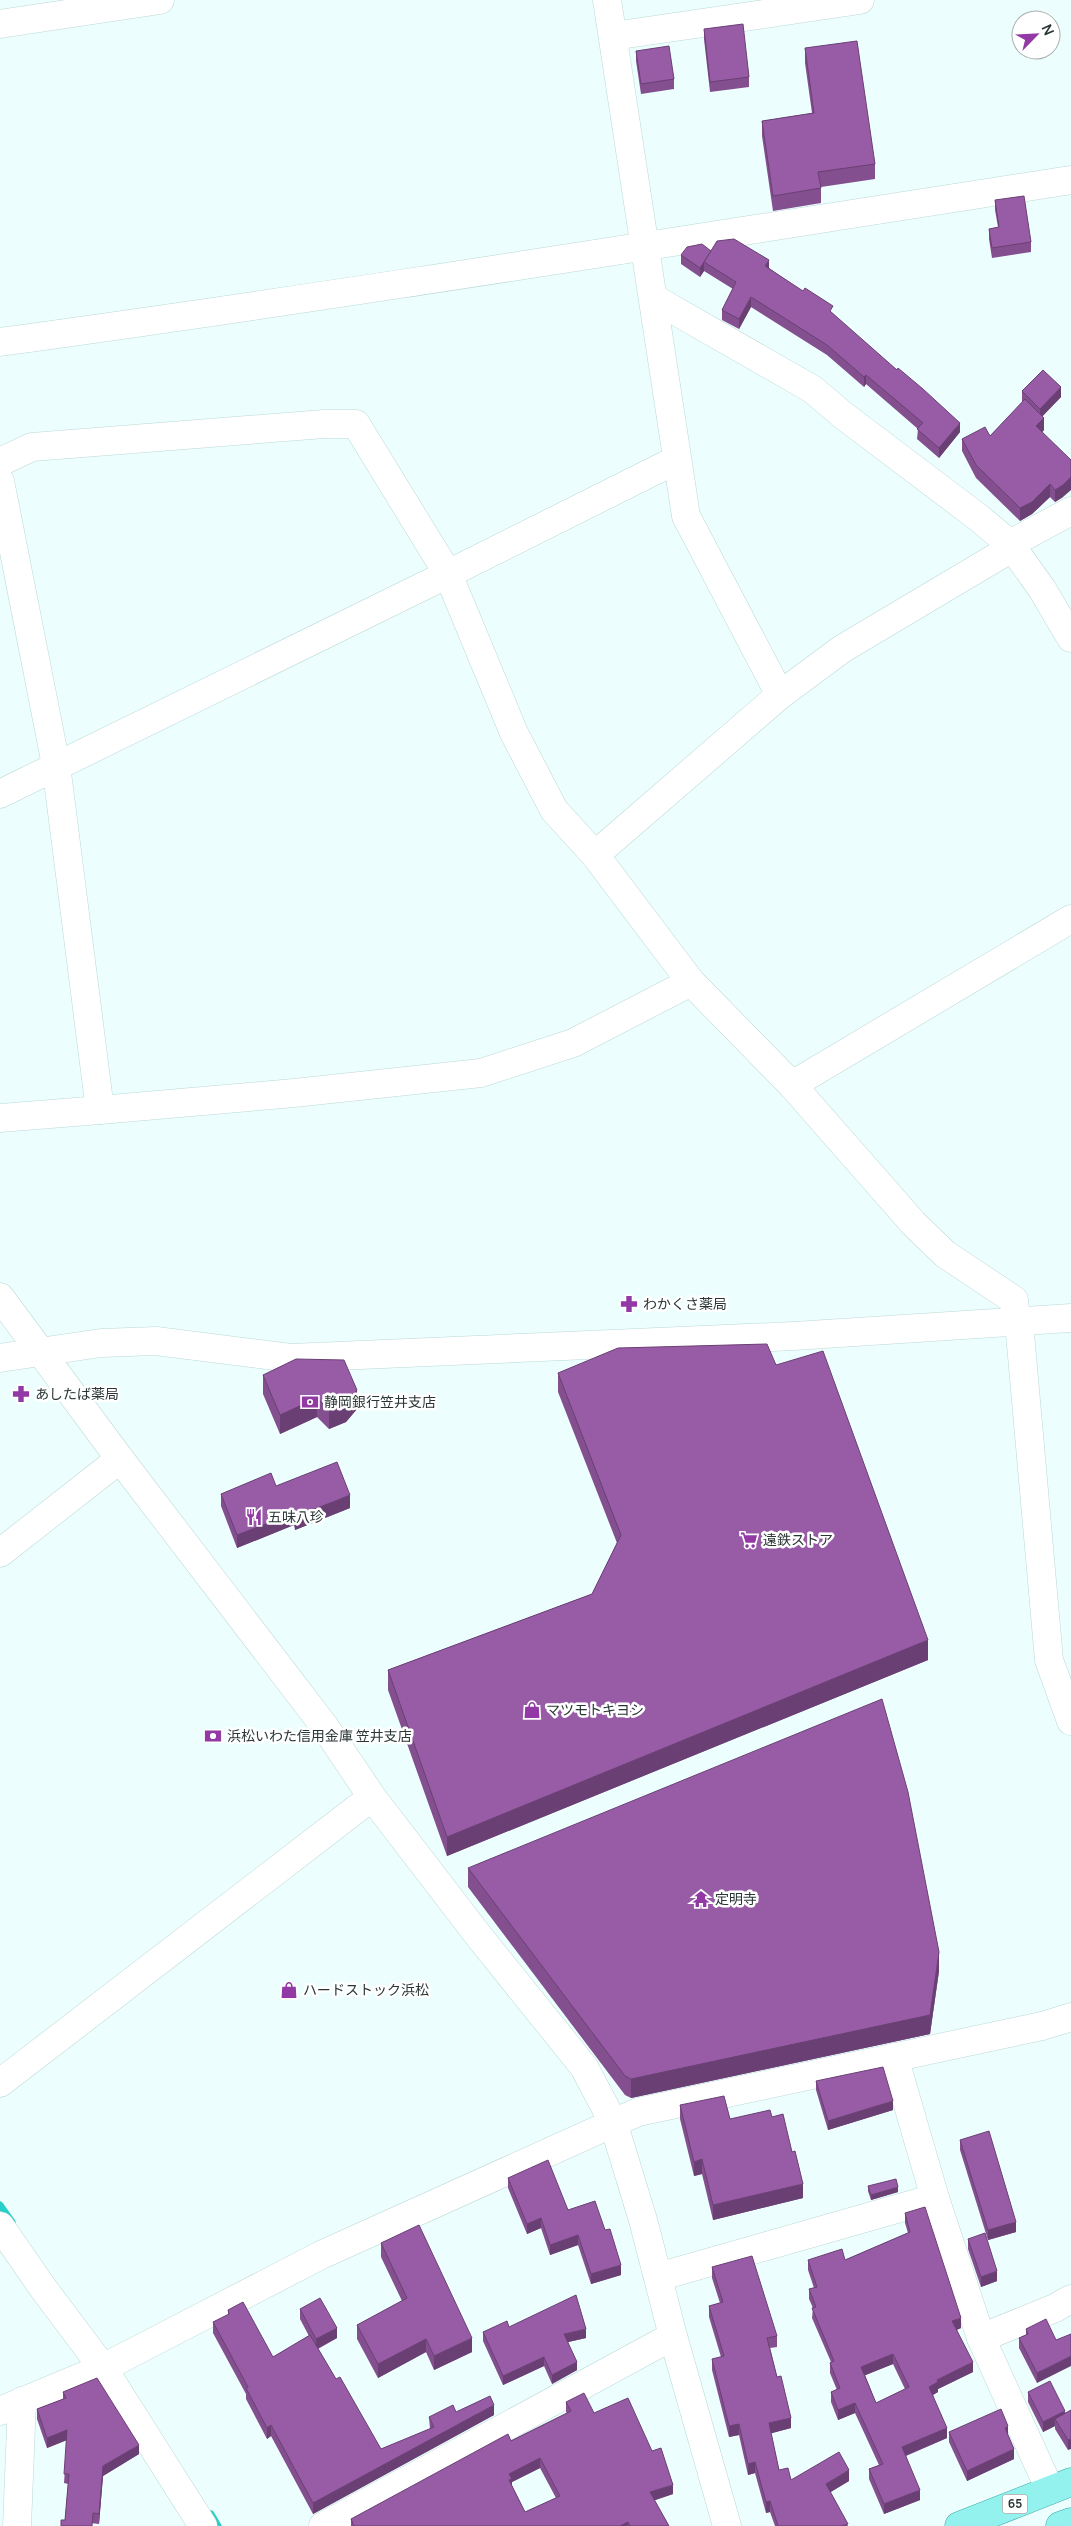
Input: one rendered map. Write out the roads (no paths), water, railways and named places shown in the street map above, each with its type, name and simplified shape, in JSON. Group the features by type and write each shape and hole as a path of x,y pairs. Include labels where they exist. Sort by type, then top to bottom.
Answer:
{"main road":[{"name":"65","path":"959,2526 1061,2486"}],"street":[{"path":"0,24 160,0"},
{"path":"607,0 686,516 780,695"},
{"path":"613,36 860,0"},
{"path":"0,342 404,284 643,245 1071,180"},
{"path":"653,298 812,389 1010,544 1042,589 1071,638"},
{"path":"0,462 32,447 324,424 356,424 448,574 514,733 554,810 595,855 691,982 792,1085 914,1224 945,1254 1014,1300 1018,1322 1049,1660 1071,1721"},
{"path":"0,794 676,460"},
{"path":"0,480 56,765 100,1110"},
{"path":"595,855 780,695 842,649 1000,554 1010,544 1071,511"},
{"path":"792,1085 1071,919"},
{"path":"0,1118 294,1093 481,1073 573,1043 691,982"},
{"path":"0,1297 120,1459 325,1726 372,1797 481,1939 584,2067 613,2122 727,2526"},
{"path":"0,1358 100,1343 156,1341 291,1358 794,1336 1071,1318"},
{"path":"0,1553 120,1459"},
{"path":"0,2083 372,1797"},
{"path":"16,2526 11,2406 103,2368 321,2255 638,2112 1042,2026 1071,2018"},
{"path":"894,2057 935,2198 981,2338 1061,2486"},
{"path":"658,2277 935,2198"},
{"path":"0,2226 43,2288 103,2368 203,2526"},
{"path":"981,2338 1055,2308 1071,2299"},
{"path":"323,2526 673,2336"}],"waterway":[{"path":"0,2205 12,2222"},
{"path":"211,2514 218,2526"}],"place":[{"name":"わかくさ薬局","path":"629,1304"},
{"name":"あしたば薬局","path":"21,1394"},
{"name":"静岡銀行笠井支店","path":"310,1402"},
{"name":"五味八珍","path":"254,1517"},
{"name":"遠鉄ストア","path":"749,1540"},
{"name":"マツモトキヨシ","path":"532,1710"},
{"name":"浜松いわた信用金庫 笠井支店","path":"213,1736"},
{"name":"定明寺","path":"701,1899"},
{"name":"ハードストック浜松","path":"289,1990"}]}
